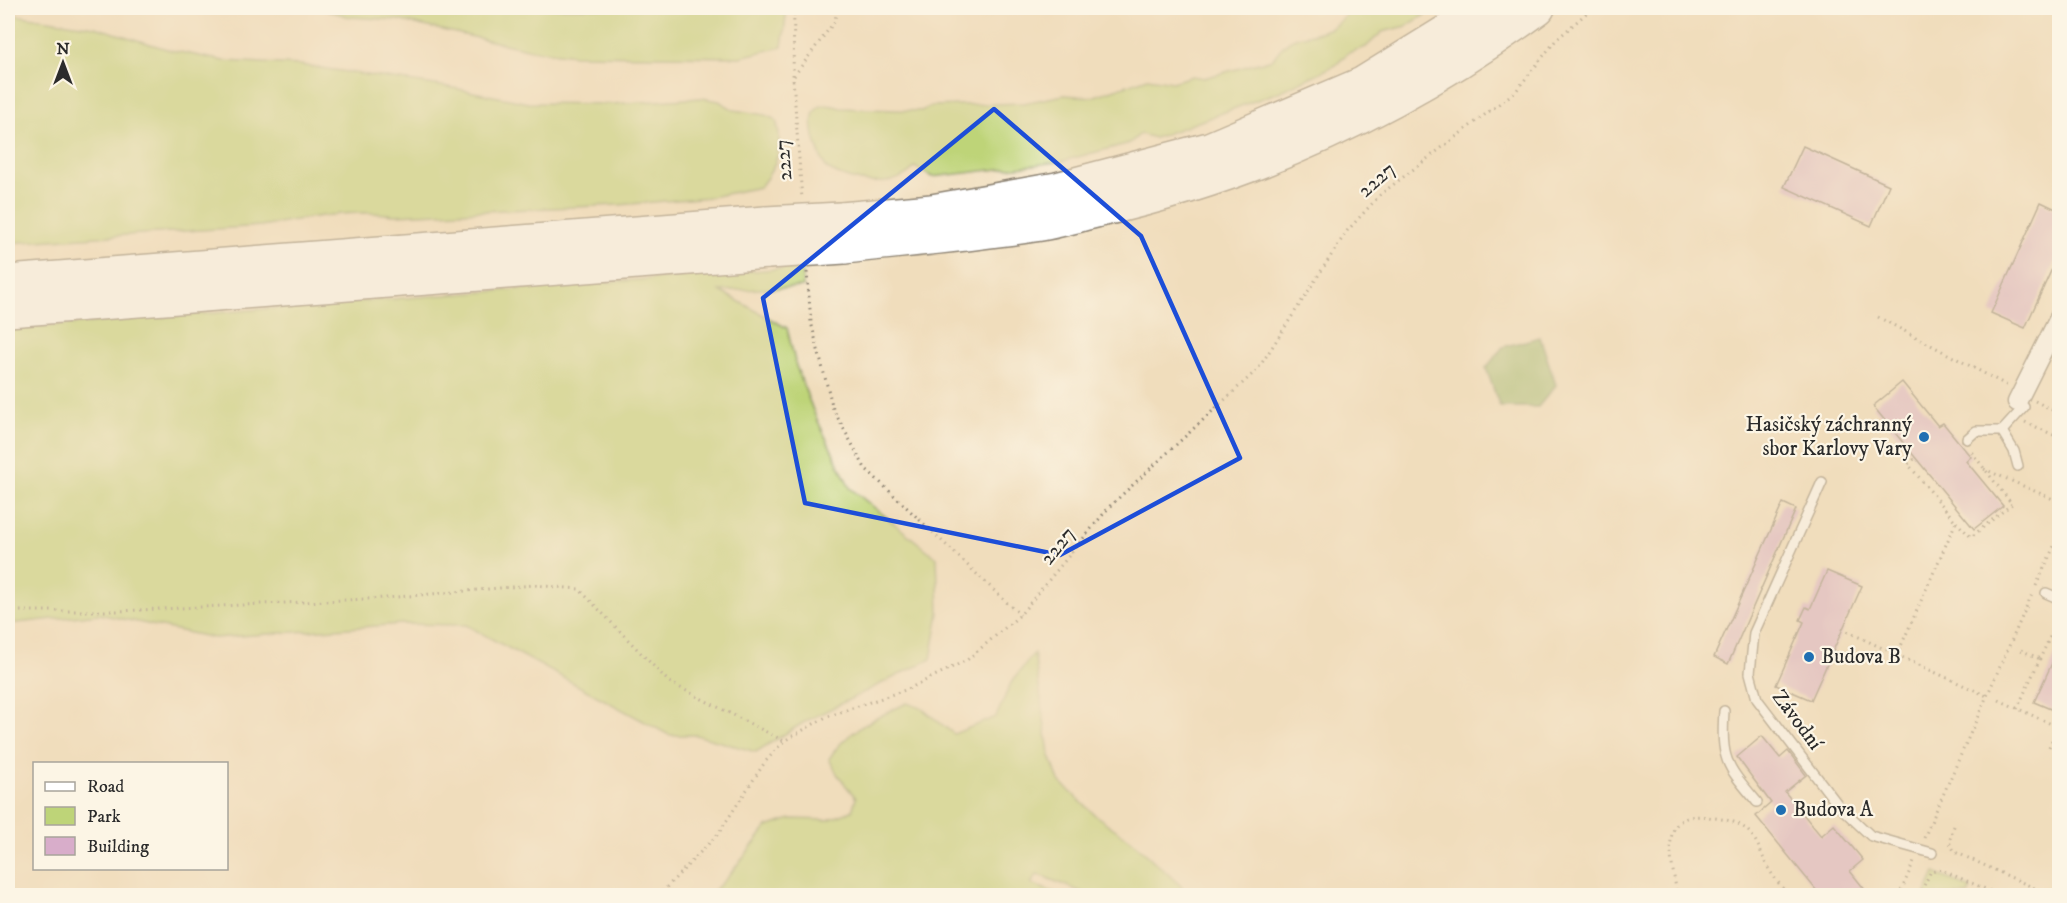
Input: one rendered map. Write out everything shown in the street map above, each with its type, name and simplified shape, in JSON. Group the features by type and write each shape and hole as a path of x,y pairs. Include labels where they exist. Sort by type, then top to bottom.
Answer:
{"highway":[{"path":"843,233 932,211 1057,189 1209,149 1362,84 1485,8"},
{"path":"8,282 843,233 1035,225 1134,202 1227,175 1307,142 1392,101 1448,70 1538,8"},
{"path":"8,310 767,238"}],"street":[{"path":"2021,401 2060,315"}],"lane":[{"path":"2002,430 2021,401"},
{"path":"1967,439 1976,431 2002,430"},
{"path":"2002,430 2014,451 2018,466"},
{"name":"Závodní","path":"1822,482 1754,633 1750,673 1757,699 1838,805 1871,836 1932,853"},
{"path":"2046,593 2060,599"},
{"path":"1724,711 1722,743 1725,761 1757,802"}],"path":[{"name":"2227","path":"794,8 793,78 802,208"},
{"path":"793,78 835,21 837,8"},
{"name":"2227","path":"658,896 718,834 765,762 784,741 826,717 908,689 967,660 1020,615 1110,506 1258,369 1347,231 1381,194 1516,91 1556,40 1593,8"},
{"path":"807,268 811,321 833,409 865,468 1020,615"},
{"path":"1878,317 2021,401 2060,414"},
{"path":"2017,425 2029,423 2060,438"},
{"path":"1916,458 1908,464 1971,537 2013,504 1968,448 1966,451"},
{"path":"1982,468 2060,502"},
{"path":"1896,655 1956,522"},
{"path":"1899,896 2060,533"},
{"path":"8,610 117,610 363,599 534,585 579,589 669,682 784,741"},
{"path":"2017,709 2060,615"},
{"path":"1842,629 1987,696"},
{"path":"2021,650 2040,659"},
{"path":"1999,700 2059,727 2049,747"},
{"path":"1677,896 1669,857 1669,842 1675,827 1686,818 1696,815 1730,820 1746,829 1756,841 1771,873 1790,896"},
{"path":"1954,826 1949,842 1955,852 2052,896"},
{"path":"1919,896 1929,874 1939,869 2001,896"}],"highlighted area":[{"path":"994,109 1141,236 1240,458 1060,555 805,503 763,298"}],"green space":[{"path":"319,8 787,8 782,47 740,57 575,55 532,50 397,20 350,17"},
{"path":"1352,8 1436,8 1407,26 1382,32 1366,47 1348,53 1336,65 1281,91 1155,138 1140,134 1130,143 1059,162 932,177 915,167 906,175 896,179 884,182 860,181 827,169 814,138 813,116 817,108 826,105 840,108 921,111 932,106 1024,103 1064,95 1092,97 1148,78 1172,82 1192,76 1204,78 1273,59 1292,39 1332,27"},
{"path":"8,14 95,27 170,50 224,61 300,65 448,87 528,103 612,104 702,98 719,101 734,110 765,115 776,120 779,148 775,164 760,187 711,197 619,205 395,215 345,214 311,217 261,226 8,243"},
{"path":"802,267 803,287 720,291 787,328 796,366 814,413 850,488 937,558 939,613 931,659 806,721 756,752 696,735 669,735 466,625 402,624 214,638 99,614 8,624 8,329"},
{"path":"1540,337 1556,385 1538,407 1500,407 1486,368 1503,347"},
{"path":"1034,653 1049,753 1059,781 1095,815 1134,843 1191,895 1089,895 1037,874 1031,884 1061,895 709,895 727,878 767,827 791,819 828,820 852,811 856,798 839,777 829,759 844,740 854,732 874,719 907,703 921,708 954,734 996,717 1011,683"},
{"path":"1935,873 1971,889 1968,895 1925,895"}],"building":[{"path":"1803,146 1889,185 1871,226 1784,187"},
{"path":"2041,202 2060,211 2060,251 2025,328 1991,313"},
{"path":"1902,382 1938,426 1943,423 1971,457 1966,461 2003,506 1974,529 1873,406"},
{"path":"1783,503 1796,509 1728,664 1714,657"},
{"name":"Budova B","path":"1827,571 1862,586 1811,700 1776,685 1804,622 1800,620 1806,607 1810,609"},
{"path":"2060,646 2060,713 2034,702"},
{"name":"Budova A","path":"1762,736 1780,758 1788,751 1806,775 1785,792 1821,836 1834,825 1863,860 1850,871 1870,896 1821,896 1756,816 1771,803 1737,757"}],"place":[{"name":"Hasičský záchranný sbor Karlovy Vary","path":"1924,437"},
{"name":"Budova B","path":"1809,657"},
{"name":"Budova A","path":"1781,810"}]}
